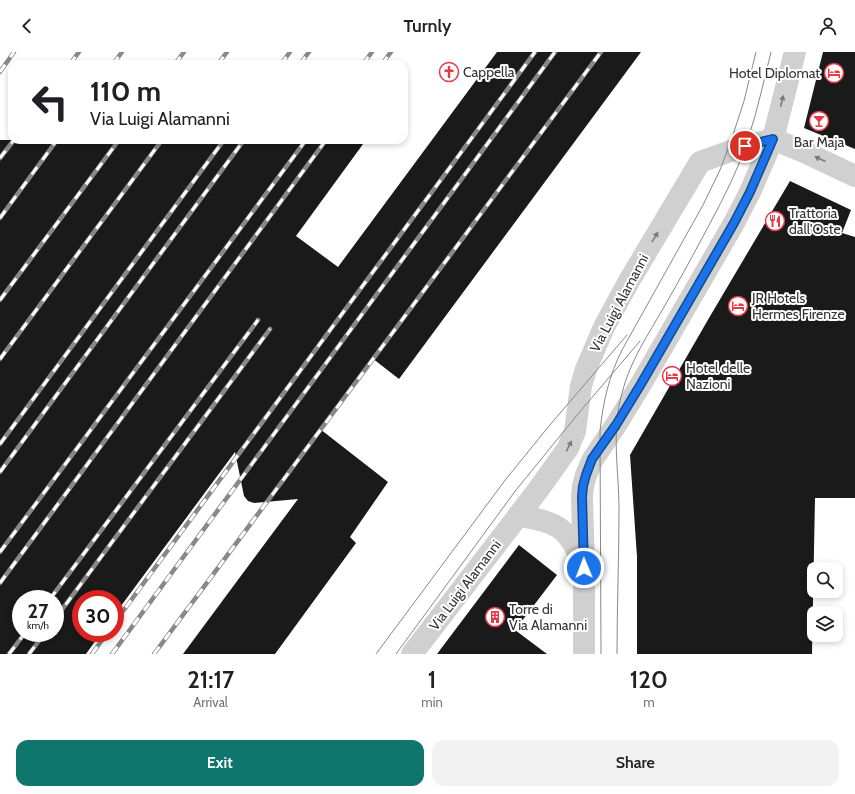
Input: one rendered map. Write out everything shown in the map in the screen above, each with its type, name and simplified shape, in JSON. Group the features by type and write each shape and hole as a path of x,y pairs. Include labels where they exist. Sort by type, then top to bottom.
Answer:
{"street":[{"path":"584,654 582,497 586,475 592,459 616,425 641,384 734,223 753,186 773,139 795,52"},
{"path":"773,139 855,176"},
{"name":"Via Luigi Alamanni","path":"412,654 568,448 575,431 581,386 586,369 601,333 614,306 700,162 736,149 773,139"},
{"path":"518,516 546,521 556,525 568,535 578,551 584,568"}],"building":[{"path":"497,52 641,52 399,379 372,358 320,429 388,482 350,537 356,543 275,654 183,654 298,499 254,503 248,501 244,496 235,452 124,602 124,590 72,590 72,642 95,642 86,654 0,654 0,140 8,140 8,144 363,144 296,236 338,267"},
{"path":"823,52 855,52 855,149 804,128"},
{"path":"790,181 851,210 842,233 855,237 855,498 815,498 814,562 807,562 807,598 813,598 813,606 807,606 807,642 812,642 812,654 637,654 637,557 630,455"},
{"name":"Torre di Via Alamanni","path":"519,545 557,575 515,630 547,654 437,654"}],"tram line":[{"path":"601,654 600,431 607,389 622,350 703,205 720,170 744,101 756,52"},
{"path":"617,654 619,495 616,437 619,408 625,381 640,348 671,295 726,193 746,146 771,52"},
{"path":"376,654 506,479 627,335"},
{"path":"396,654 516,490 640,341"}],"railway":[{"path":"8,60 14,52"},
{"path":"73,60 79,52"},
{"path":"116,60 122,52"},
{"path":"178,60 184,52"},
{"path":"221,60 227,52"},
{"path":"284,60 290,52"},
{"path":"303,60 309,52"},
{"path":"366,60 372,52"},
{"path":"385,60 391,52"},
{"path":"124,610 535,52"},
{"path":"112,654 555,52"},
{"path":"154,654 601,52"},
{"path":"0,72 8,61"},
{"path":"0,158 11,144"},
{"path":"0,218 54,144"},
{"path":"0,300 116,144"},
{"path":"0,359 159,144"},
{"path":"0,444 221,144"},
{"path":"0,472 241,144"},
{"path":"0,552 303,144"},
{"path":"0,583 323,144"},
{"path":"57,590 258,320"},
{"path":"64,607 270,329"},
{"path":"9,654 18,642"},
{"path":"29,654 38,642"},
{"path":"92,654 101,642"}],"place":[{"name":"Cappella","path":"449,72"},
{"name":"Hotel Diplomat","path":"834,73"},
{"name":"Bar Maja","path":"819,121"},
{"name":"Trattoria dall'Oste","path":"775,221"},
{"name":"JR Hotels Hermes Firenze","path":"738,306"},
{"name":"Hotel delle Nazioni","path":"672,376"},
{"name":"Torre di Via Alamanni","path":"495,617"}],"route":[{"path":"584,568 582,497 583,486 592,459 616,425 641,384 734,223 750,192 773,139 745,146"}]}
